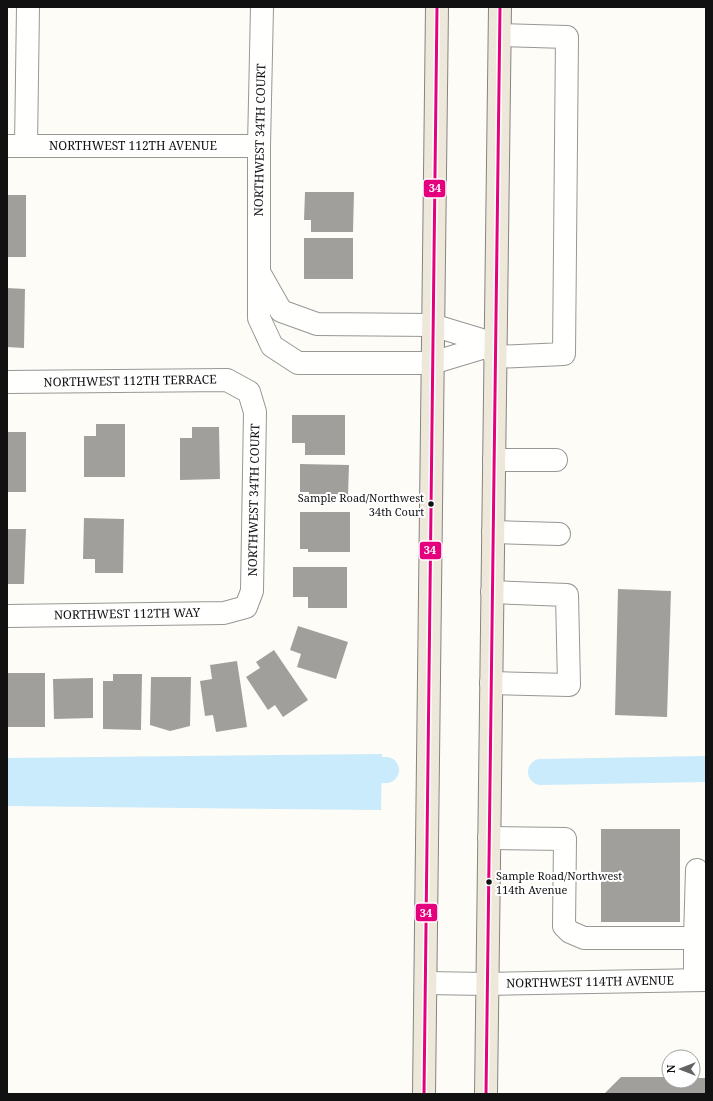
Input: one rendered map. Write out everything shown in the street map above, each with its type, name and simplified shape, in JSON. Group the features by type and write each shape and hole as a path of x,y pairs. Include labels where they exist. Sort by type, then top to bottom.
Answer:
{"main road":[{"path":"424,1094 437,7"},
{"path":"486,1094 500,7"}],"street":[{"path":"16,146 28,7"},
{"name":"NORTHWEST 34TH COURT","path":"262,7 259,146 260,318 272,346 298,362 432,363 495,350"},
{"path":"495,350 564,354 567,37 500,35"},
{"name":"NORTHWEST 112TH AVENUE","path":"16,146 259,146"},
{"name":"NORTHWEST 34TH COURT","path":"260,273 281,311 317,324 432,325 495,350"},
{"name":"NORTHWEST 112TH TERRACE","path":"7,382 227,380 249,392"},
{"name":"NORTHWEST 34TH COURT","path":"246,607 252,591 255,427 255,412 249,392"},
{"path":"494,460 556,460"},
{"path":"493,532 559,534"},
{"path":"491,684 569,685 567,595 492,592"},
{"name":"NORTHWEST 112TH WAY","path":"7,616 224,613 246,607"},
{"path":"489,838 565,839 564,926 570,932 584,938 695,938"},
{"path":"697,870 695,938 700,980"},
{"name":"NORTHWEST 114TH AVENUE","path":"426,983 487,984 700,980"}],"water":[{"path":"382,754 381,810 7,806 7,758"}],"building":[{"path":"305,192 354,192 353,232 311,232 311,220 304,220"},
{"path":"7,195 26,195 26,257 7,257"},
{"path":"304,238 353,238 353,279 304,279"},
{"path":"7,288 25,289 24,348 7,347"},
{"path":"292,415 345,415 345,455 305,455 305,443 292,443"},
{"path":"96,424 125,424 125,477 84,477 84,436 96,436"},
{"path":"192,427 219,427 220,479 180,480 180,438 192,438"},
{"path":"7,432 26,432 26,492 7,492"},
{"path":"300,464 349,465 348,495 332,494 332,504 309,503 309,492 300,492"},
{"path":"300,512 350,512 350,552 308,552 308,549 300,549"},
{"path":"84,518 124,519 123,573 95,573 95,559 83,559"},
{"path":"7,529 26,529 24,584 7,584"},
{"path":"293,567 347,567 347,608 308,608 308,597 293,597"},
{"path":"618,589 671,591 667,717 615,715"},
{"path":"298,626 348,642 336,679 297,667 301,654 290,650"},
{"path":"274,650 308,700 283,717 275,705 268,710 246,677 260,668 256,662"},
{"path":"237,661 247,727 216,732 213,715 205,716 200,681 212,679 210,665"},
{"path":"7,673 45,673 45,727 7,727"},
{"path":"113,674 142,674 141,730 103,729 103,681 113,681"},
{"path":"151,677 191,677 190,726 170,731 150,725"},
{"path":"93,678 93,718 54,719 53,679"},
{"path":"601,829 680,829 680,922 601,922"},
{"path":"621,1077 661,1077 661,1089 701,1089 701,1078 706,1078 706,1094 604,1094"}],"waterway":[{"path":"541,772 706,769"},
{"path":"347,771 386,770"}],"transit line":[{"name":"34","path":"424,1094 437,7"},
{"name":"34","path":"486,1094 500,7"}],"place":[{"name":"Sample Road/Northwest 34th Court","path":"431,504"},
{"name":"Sample Road/Northwest 114th Avenue","path":"489,882"}]}
